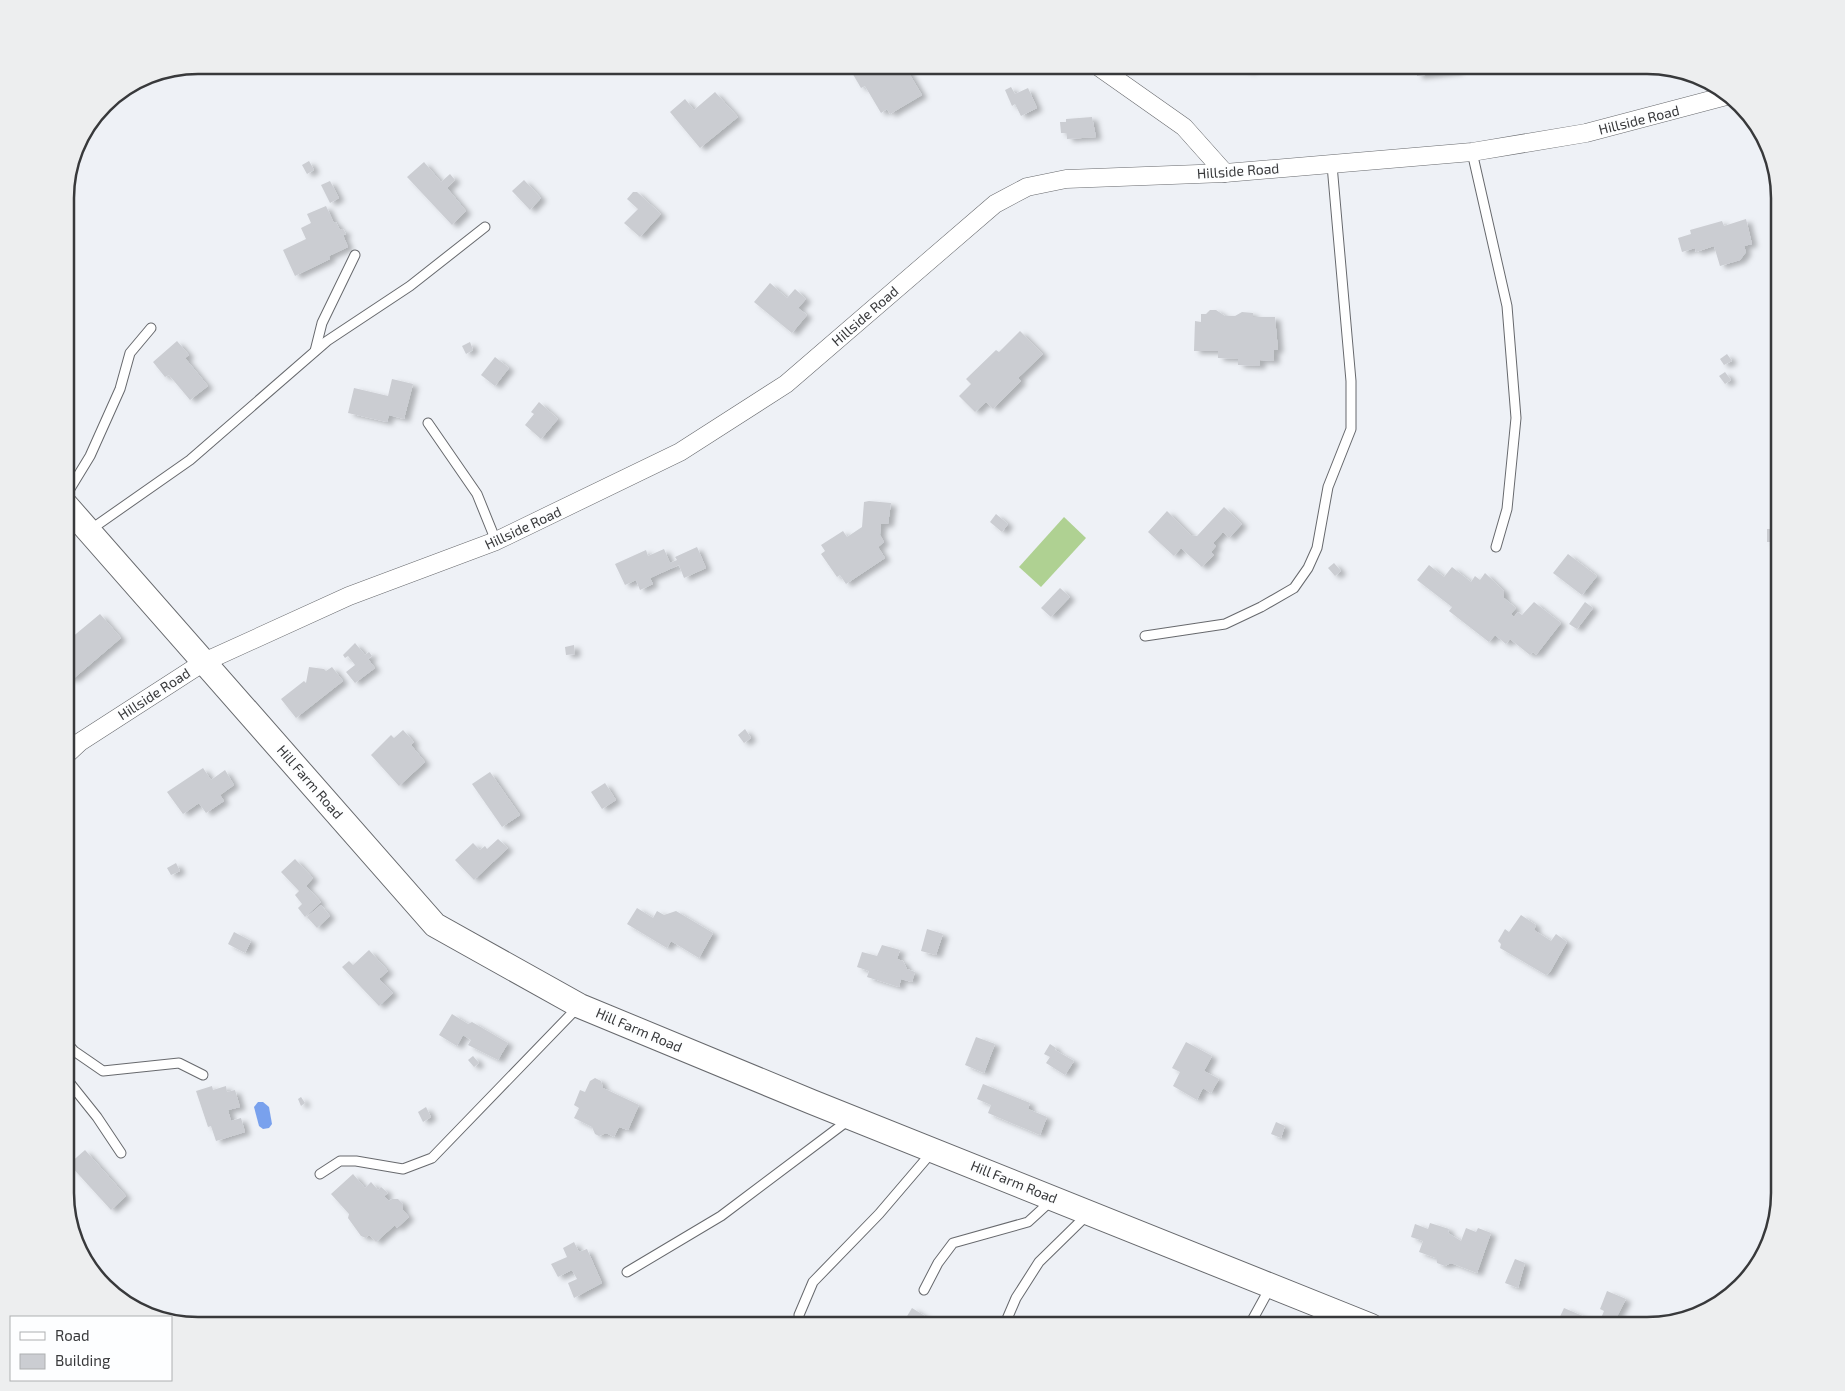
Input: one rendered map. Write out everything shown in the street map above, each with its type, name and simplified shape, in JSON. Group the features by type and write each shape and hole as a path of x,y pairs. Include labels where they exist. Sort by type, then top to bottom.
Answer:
{"main road":[{"name":"Hill Farm Road","path":"74,513 435,925 580,1006 1349,1317"}],"street":[{"path":"1109,74 1184,127 1225,173"},
{"name":"Hillside Road","path":"74,748 204,662 349,596 496,542 680,452 786,384 996,204 1027,188 1066,179 1225,173 1472,152 1586,133 1721,97"}],"lane":[{"path":"1472,152 1507,306 1516,418 1507,509 1496,547"},
{"path":"1146,636 1225,624 1261,606 1294,588 1308,568 1317,548 1328,487 1351,429 1350,381 1332,165"},
{"path":"90,530 190,460 315,351 410,286 484,226"},
{"path":"315,351 322,323 356,255"},
{"path":"74,482 90,456 120,389 130,353 151,328"},
{"path":"428,423 477,494 496,542"},
{"path":"320,1174 340,1161 356,1161 403,1169 432,1158 580,1006"},
{"path":"74,1051 103,1071 179,1062 203,1075"},
{"path":"74,1088 98,1118 121,1154"},
{"path":"628,1272 721,1216 852,1117"},
{"path":"798,1315 813,1282 879,1214 934,1150"},
{"path":"924,1290 938,1263 953,1244 1028,1222 1054,1199"},
{"path":"1008,1317 1016,1298 1039,1262 1089,1213"},
{"path":"1254,1317 1272,1286"}],"green space":[{"path":"1064,517 1086,538 1041,587 1019,567"}],"water":[{"path":"258,1102 263,1102 269,1107 272,1124 269,1128 263,1129 259,1126 254,1107"}],"building":[{"path":"853,74 909,74 922,95 890,114 887,109 881,113 865,86 861,88"},
{"path":"1417,74 1433,74 1417,76"},
{"path":"1011,87 1015,94 1028,88 1037,108 1021,116 1015,104 1012,106 1005,90"},
{"path":"715,92 738,117 700,148 670,112 685,99 694,110"},
{"path":"1092,117 1096,137 1067,139 1067,133 1061,133 1060,122 1066,122 1066,119"},
{"path":"309,161 314,170 307,174 302,165"},
{"path":"424,162 441,182 450,174 455,180 447,188 466,211 452,225 407,177"},
{"path":"524,180 541,198 530,210 512,191"},
{"path":"330,181 339,198 330,203 321,185"},
{"path":"633,192 637,192 661,214 640,237 624,223 638,209 627,199"},
{"path":"326,206 334,223 336,222 340,230 343,229 346,234 343,235 348,247 329,256 330,259 295,276 283,250 306,239 301,228 311,223 307,214"},
{"path":"1746,219 1752,244 1744,246 1746,252 1740,260 1720,266 1714,246 1696,252 1695,248 1682,252 1678,238 1691,234 1690,230 1722,221 1724,226"},
{"path":"770,283 787,298 795,289 806,299 798,308 807,315 792,333 754,302"},
{"path":"1210,310 1216,310 1225,316 1235,316 1242,312 1253,313 1253,317 1275,317 1278,350 1274,350 1274,361 1260,360 1260,366 1238,365 1238,359 1218,358 1218,351 1194,351 1195,321 1201,322 1201,314 1206,314"},
{"path":"1020,331 1043,354 1018,378 1021,381 993,409 986,402 975,412 959,396 971,384 966,379 996,350 999,352"},
{"path":"177,341 189,355 185,358 208,386 190,400 169,375 165,377 153,362"},
{"path":"470,342 473,350 466,354 462,346"},
{"path":"1727,354 1732,361 1724,365 1720,359"},
{"path":"495,357 509,368 495,386 481,375"},
{"path":"1725,372 1731,380 1725,384 1719,376"},
{"path":"392,379 413,384 404,419 389,415 387,422 348,413 354,388 388,396"},
{"path":"539,402 558,419 541,439 525,425 534,414 531,412"},
{"path":"864,502 891,503 888,524 881,524 880,535 884,542 878,547 885,558 846,584 840,575 837,577 821,554 825,551 821,545 843,531 847,537 862,527"},
{"path":"1224,507 1242,524 1229,538 1223,532 1213,543 1216,546 1211,552 1214,555 1202,567 1181,548 1174,556 1148,532 1167,511 1191,535 1197,536"},
{"path":"996,514 1008,524 1002,532 990,522"},
{"path":"1767,529 1771,529 1771,542 1767,542"},
{"path":"697,547 706,568 684,578 679,565 650,578 653,584 640,590 636,580 625,585 615,564 646,550 648,556 664,549 670,563 677,560 675,557"},
{"path":"1568,554 1597,576 1582,595 1553,573"},
{"path":"1334,563 1341,571 1335,576 1328,568"},
{"path":"1429,565 1444,577 1452,567 1471,582 1475,576 1480,580 1485,573 1504,591 1504,598 1516,608 1511,614 1514,617 1518,612 1522,615 1534,602 1561,623 1536,655 1533,652 1530,655 1510,639 1506,644 1495,635 1489,642 1449,611 1452,607 1417,580"},
{"path":"1060,588 1070,597 1051,617 1041,608"},
{"path":"1585,602 1593,608 1577,629 1569,624"},
{"path":"100,614 121,638 74,678 74,636"},
{"path":"355,643 365,655 369,652 372,656 368,659 375,668 355,683 346,672 355,665 348,656 345,658 343,655"},
{"path":"574,645 575,654 566,655 565,647"},
{"path":"309,667 326,671 332,667 343,681 296,718 281,699 304,681 306,683"},
{"path":"745,729 751,738 744,743 738,735"},
{"path":"403,730 414,742 411,745 425,762 399,786 371,755 391,735 394,738"},
{"path":"203,768 211,780 225,770 234,785 220,795 224,801 206,813 199,803 183,814 167,792"},
{"path":"490,772 520,815 502,827 472,784"},
{"path":"605,783 616,800 602,809 591,792"},
{"path":"498,839 508,848 474,880 455,860 473,843 480,850 485,846 487,849"},
{"path":"295,859 313,878 306,886 321,902 305,917 298,908 302,904 295,895 299,891 281,872"},
{"path":"176,863 180,871 171,875 167,868"},
{"path":"321,905 330,916 317,928 307,917"},
{"path":"637,908 653,918 657,911 664,915 676,911 713,933 699,958 671,941 667,948 627,924"},
{"path":"1521,915 1536,925 1534,930 1551,941 1556,934 1567,942 1550,972 1546,975 1500,948 1501,944 1498,941 1505,929 1509,932"},
{"path":"927,929 943,934 936,955 921,951"},
{"path":"234,932 251,941 245,953 228,944"},
{"path":"882,945 900,950 897,959 903,961 907,969 915,972 912,982 901,979 899,987 867,977 869,971 857,967 862,952 877,956"},
{"path":"369,950 388,971 379,979 393,993 379,1006 342,967 349,961 353,965"},
{"path":"452,1014 468,1024 472,1022 508,1043 498,1060 468,1045 471,1040 463,1035 457,1046 439,1035"},
{"path":"976,1037 995,1044 984,1073 965,1065"},
{"path":"1186,1042 1212,1056 1204,1071 1219,1079 1211,1093 1203,1088 1197,1100 1173,1086 1180,1072 1172,1068"},
{"path":"1050,1044 1056,1048 1055,1050 1074,1061 1065,1075 1046,1063 1050,1057 1044,1054"},
{"path":"473,1056 479,1063 474,1067 468,1060"},
{"path":"595,1078 601,1081 603,1088 639,1105 628,1130 619,1127 614,1137 606,1133 599,1136 595,1134 592,1127 574,1118 579,1108 574,1105 580,1090 585,1092 590,1081"},
{"path":"983,1084 1030,1103 1028,1109 1047,1117 1040,1135 988,1113 991,1105 977,1099"},
{"path":"212,1086 213,1090 226,1086 227,1092 235,1090 240,1107 228,1110 231,1121 241,1118 245,1132 216,1141 211,1126 208,1127 196,1091"},
{"path":"301,1097 305,1103 301,1106 298,1099"},
{"path":"426,1107 431,1117 423,1122 418,1112"},
{"path":"1276,1122 1285,1126 1281,1138 1271,1134"},
{"path":"85,1150 126,1196 111,1210 74,1169 74,1160"},
{"path":"353,1174 365,1188 371,1182 378,1190 381,1187 388,1193 384,1196 389,1201 398,1199 403,1204 403,1210 409,1217 397,1228 395,1225 376,1242 369,1235 366,1238 361,1236 348,1218 349,1214 331,1194"},
{"path":"1430,1223 1449,1229 1448,1233 1461,1241 1466,1228 1476,1232 1478,1228 1491,1233 1477,1273 1451,1263 1445,1266 1437,1263 1436,1258 1419,1252 1423,1241 1411,1237 1415,1224 1428,1229"},
{"path":"574,1242 579,1252 587,1249 602,1283 574,1298 568,1283 577,1279 572,1270 558,1277 551,1264 567,1257 563,1248"},
{"path":"1515,1259 1525,1263 1518,1288 1505,1283"},
{"path":"1607,1291 1626,1299 1617,1317 1602,1317 1604,1311 1600,1309"},
{"path":"912,1308 926,1317 906,1317"},
{"path":"1564,1308 1585,1317 1560,1317"}]}
